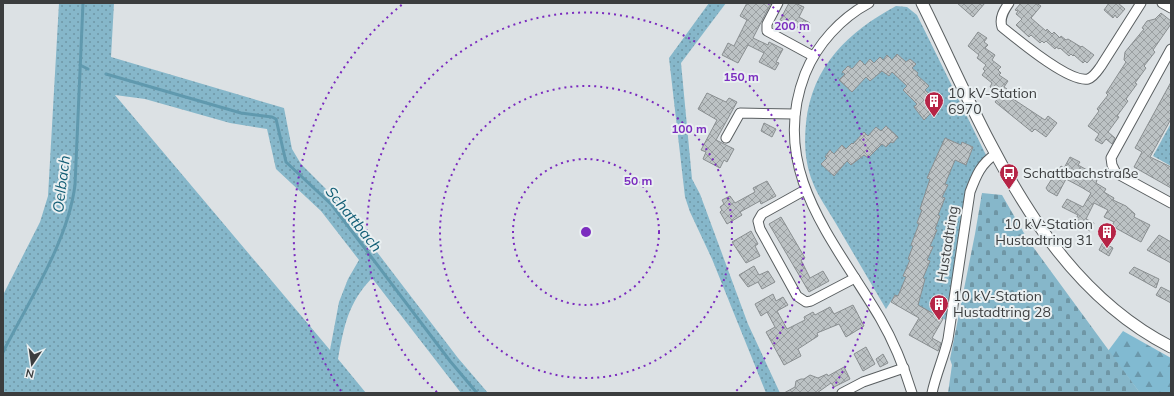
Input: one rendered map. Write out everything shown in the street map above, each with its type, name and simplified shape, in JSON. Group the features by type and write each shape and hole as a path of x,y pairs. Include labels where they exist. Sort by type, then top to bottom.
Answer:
{"street":[{"path":"778,3 768,24 767,31 813,56"},
{"path":"922,3 996,154 1035,220 1067,262 1113,309 1151,336 1171,347"},
{"path":"1009,3 1000,22 1002,26 1030,49 1057,66 1079,78 1088,79 1098,70 1141,3"},
{"path":"1162,3 1171,8"},
{"path":"866,4 839,24 822,43 813,56 800,88 795,114 795,150 798,170 805,190 821,222 881,319 904,368 912,393"},
{"path":"1171,49 1112,158 1112,165 1116,173 1171,203"},
{"path":"726,138 740,113 795,114"},
{"name":"Hustadtring","path":"932,393 936,372 944,354 948,339 970,192 980,169 989,158 996,154"},
{"path":"805,190 762,214 758,221 760,229 797,296 806,302 811,301 855,278"},
{"path":"842,393 863,382 904,368"}],"green space":[{"path":"59,3 114,3 111,57 284,108 292,149 301,164 338,201 458,358 488,393 461,393 372,278 364,287 352,306 342,336 338,359 366,393 3,393 3,295 40,222 48,196","holes":["115,95 145,99 230,123 267,129 276,169 321,211 359,260 348,279 339,302 330,350"]},
{"path":"709,3 726,3 681,63 692,179 700,194 748,324 780,393 766,393 712,259 690,212 685,197 669,58"},
{"path":"896,6 907,7 917,15 986,155 975,171 966,189 946,320 895,295 886,309 818,193 810,176 807,161 805,146 806,123 816,84 824,68 848,39 879,16"},
{"path":"1171,123 1171,166 1153,156"},
{"path":"982,193 1002,195 1028,240 1140,393 948,393 952,365 950,359"},
{"path":"1123,331 1171,358 1171,393 1140,393 1108,351"}],"building":[{"path":"747,3 771,3 753,38 768,45 769,42 783,49 776,62 779,63 775,70 759,62 764,53 748,45 738,63 722,55 728,43 734,46 747,20 740,16"},
{"path":"789,3 795,3 804,7 799,17 810,23 805,31 780,20"},
{"path":"957,3 985,3 973,17"},
{"path":"1021,3 1036,3 1041,6 1031,18 1046,31 1047,29 1052,34 1054,32 1060,38 1061,36 1066,40 1068,39 1081,47 1082,46 1094,55 1087,63 1085,61 1083,63 1074,55 1073,56 1071,54 1069,56 1060,48 1059,49 1056,47 1055,49 1046,41 1044,43 1042,41 1040,43 1031,35 1029,37 1016,25 1022,19 1016,14 1018,11 1015,10"},
{"path":"1109,3 1118,3 1125,9 1117,18 1115,15 1113,18 1104,10"},
{"path":"1161,13 1171,21 1171,24 1153,50 1155,52 1144,66 1146,68 1126,99 1128,101 1108,132 1115,138 1112,144 1106,139 1102,144 1095,140 1099,134 1088,126 1099,111 1097,109 1108,95 1106,93 1126,62 1124,60 1125,52 1144,29 1142,28 1147,21 1155,19"},
{"path":"978,32 987,38 984,42 988,45 985,48 995,55 992,60 1001,67 998,70 1001,73 999,75 1008,81 1004,87 1007,89 1004,93 1045,120 1048,116 1057,123 1046,137 1035,129 1032,132 995,102 999,97 991,91 993,90 990,87 992,83 982,75 985,71 983,69 986,65 977,58 979,55 968,46"},
{"path":"897,54 906,62 910,59 916,64 912,68 929,86 925,90 934,98 930,102 936,108 924,120 914,107 917,104 903,90 907,86 892,72 889,76 882,71 870,81 866,77 852,92 839,80 845,74 842,72 848,66 852,69 860,60 865,65 870,59 874,63 880,57 883,60 887,55 892,60"},
{"path":"1171,82 1171,119 1150,157 1171,167 1171,188 1134,167 1142,152 1135,148"},
{"path":"707,93 726,102 729,98 737,102 716,140 734,149 727,162 724,160 720,168 703,159 706,152 701,150 717,120 698,109"},
{"path":"764,123 776,129 772,137 761,131"},
{"path":"886,126 898,137 893,143 891,142 886,147 882,144 868,158 864,155 851,165 847,161 834,176 821,164 827,158 825,157 830,150 834,154 842,145 846,149 864,132 868,136 876,127 881,131"},
{"path":"945,138 961,145 962,142 973,147 966,165 955,160 945,184 948,185 942,197 945,198 938,215 940,216 935,229 937,230 930,246 933,247 927,260 930,261 923,278 925,279 918,305 943,319 932,338 941,343 938,351 909,335 919,318 891,302 895,295 898,296 906,277 903,276 910,260 908,259 913,246 911,245 919,224 917,223 922,210 920,209 930,179 927,178"},
{"path":"1070,157 1080,162 1078,165 1089,171 1087,174 1097,180 1096,183 1106,189 1104,192 1114,198 1113,200 1126,206 1135,214 1134,217 1150,225 1141,242 1112,226 1114,222 1104,217 1108,210 1094,203 1086,219 1094,223 1090,231 1082,227 1084,223 1076,219 1078,215 1062,207 1067,199 1083,207 1091,193 1081,187 1066,179 1057,196 1048,191 1046,188 1053,177 1054,178 1061,166 1064,168"},
{"path":"767,181 776,196 761,204 760,201 740,212 742,215 727,224 720,212 722,210 720,207 724,204 722,200 730,196 735,203 755,192 753,188"},
{"path":"781,217 805,258 801,260 810,278 823,271 829,281 809,292 769,224"},
{"path":"751,231 758,244 755,246 760,256 746,263 732,242"},
{"path":"1159,235 1171,242 1171,263 1147,250"},
{"name":"10 kV-Station Hustadtring 31","path":"1103,242 1113,248 1109,256 1099,250"},
{"path":"754,266 759,275 768,271 775,282 762,289 758,282 748,287 739,275"},
{"path":"1134,267 1159,279 1156,288 1129,273"},
{"path":"1161,287 1171,292 1171,303 1156,295"},
{"path":"773,294 776,301 783,297 788,305 777,311 787,329 805,320 804,317 813,312 815,315 830,307 834,314 853,305 864,326 846,337 839,324 817,333 818,336 798,349 801,356 784,365 766,332 775,327 767,312 761,316 755,304"},
{"path":"866,347 875,364 863,371 854,354"},
{"path":"883,354 888,363 880,367 876,359"},
{"path":"844,367 850,379 834,387 831,383 817,393 784,393 795,387 796,381 804,379 810,375 818,378 827,374 828,376"}],"waterway":[{"name":"Oelbach","path":"3,352 56,249 71,206 75,185 83,3"},
{"name":"Oelbach","path":"80,65 88,69"},
{"name":"Schattbach","path":"106,74 241,113 272,117 276,119 286,162 332,205 450,361 477,393"}],"place":[{"name":"10 kV-Station 6970","path":"934,118"},
{"name":"Schattbachstraße","path":"1009,190"},
{"name":"10 kV-Station Hustadtring 31","path":"1107,249"},
{"name":"10 kV-Station Hustadtring 28","path":"939,321"}]}
